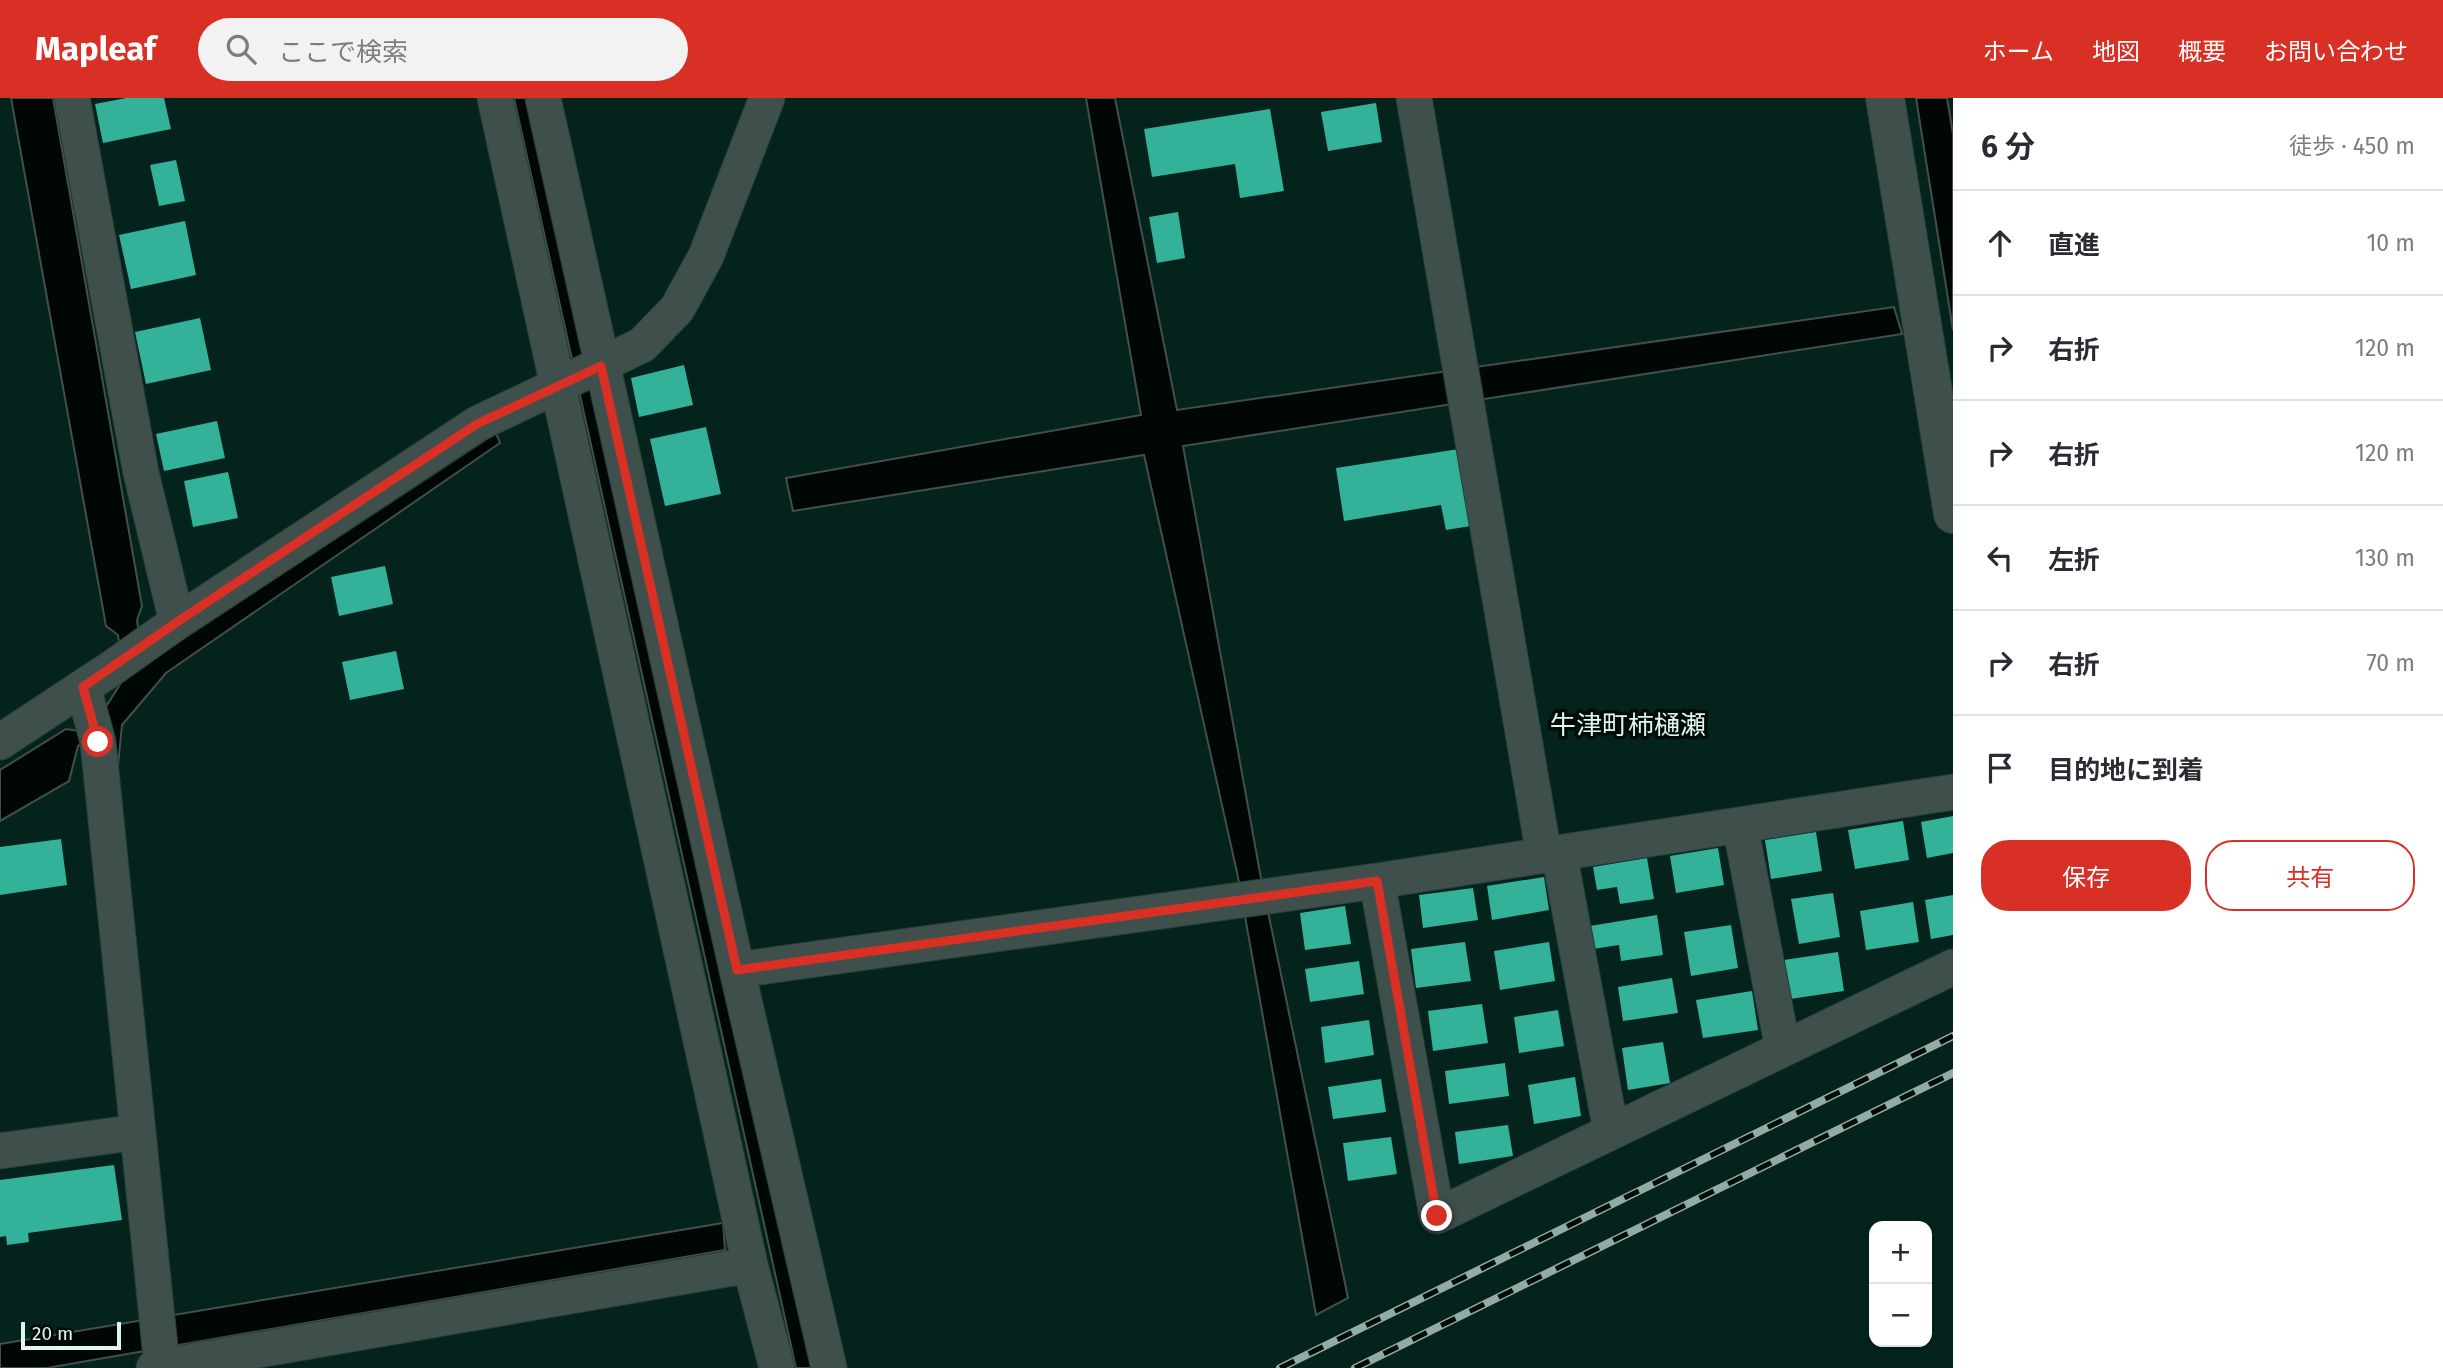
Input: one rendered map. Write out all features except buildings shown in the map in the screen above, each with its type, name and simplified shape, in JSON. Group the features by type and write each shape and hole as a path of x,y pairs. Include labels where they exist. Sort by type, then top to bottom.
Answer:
{"street":[{"path":"72,98 141,473 177,622"},
{"path":"495,98 750,1265 777,1368"},
{"path":"543,98 737,970 830,1368"},
{"path":"750,1265 158,1367 155,1306 138,1132 90,713 113,668 177,622 477,424 642,345 677,309 706,256 767,98"},
{"path":"1414,98 1459,362 1551,854 1611,1131"},
{"path":"1885,98 1953,514"},
{"path":"0,742 90,713"},
{"path":"737,970 1377,881 1953,792"},
{"path":"1740,825 1783,1049"},
{"path":"1377,881 1437,1216 1953,967"},
{"path":"0,1151 138,1132"}],"shaded area":[{"path":"11,98 53,98 142,606 137,620 143,665 496,433 500,443 166,673 122,725 118,766 108,724 78,746 69,781 0,821 0,770 66,729 79,731 107,705 124,678 118,635 106,626"},
{"path":"514,98 531,98 812,1368 796,1368"},
{"path":"1086,98 1115,98 1177,410 1894,307 1902,334 1183,446 1260,873 1348,1298 1316,1315 1238,877 1144,455 793,511 786,478 1141,415"},
{"path":"1916,98 1947,98 1953,134 1953,330"},
{"path":"723,1223 725,1250 47,1368 0,1368 0,1344"}],"railway":[{"path":"1280,1368 1953,1036"},
{"path":"1355,1368 1953,1073"}],"district":[{"name":"牛津町柿樋瀬","path":"1628,725"}],"route":[{"path":"98,742 83,687 477,424 601,366 737,970 1377,881 1437,1216"}]}
